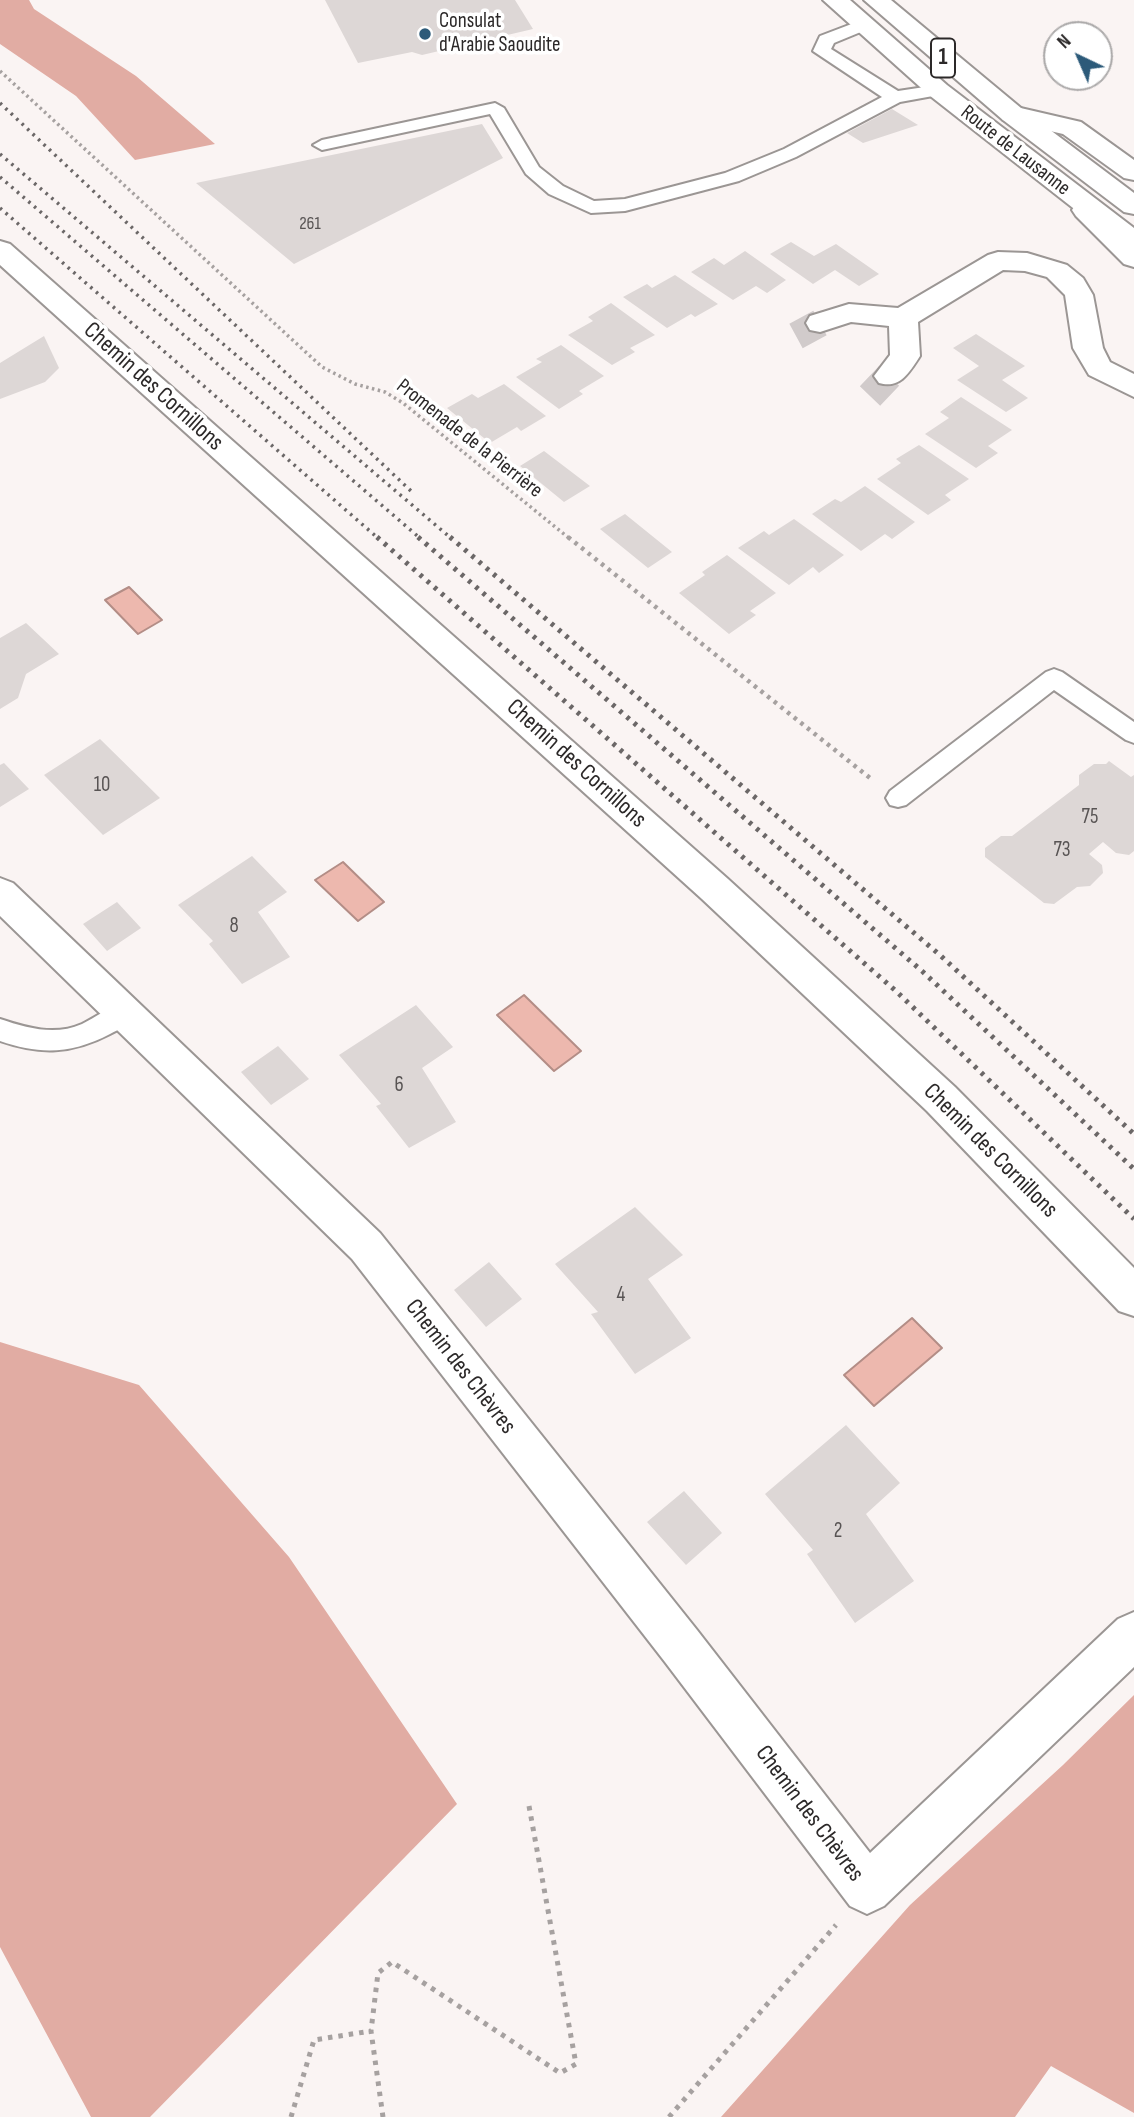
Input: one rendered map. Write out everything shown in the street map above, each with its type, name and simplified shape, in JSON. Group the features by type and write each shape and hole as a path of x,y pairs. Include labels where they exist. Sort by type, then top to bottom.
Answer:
{"street":[{"name":"Route de Lausanne","path":"835,0 937,90 1134,242"},
{"name":"Route de Lausanne","path":"876,0 1012,114 1134,206"},
{"name":"Route de Lausanne","path":"1012,114 1072,128 1134,172"},
{"path":"1072,196 1134,258"},
{"name":"Chemin des Cornillons","path":"0,250 715,889 941,1099 1134,1297"},
{"path":"820,323 849,313 902,318 998,261 1043,266 1066,278 1079,295 1088,348 1099,368 1134,387"},
{"path":"889,376 905,356 902,318"},
{"name":"Chemin des Chèvres","path":"0,893 122,1014 366,1246 681,1646 867,1889 1134,1635"}],"lane":[{"path":"862,24 826,40 822,51 895,97"},
{"path":"322,145 495,108 532,170 556,190 592,207 625,205 732,177 790,153 895,97 937,90"},
{"path":"898,798 1055,678 1134,734"},
{"path":"0,1030 20,1038 75,1040 122,1014"}],"path":[{"name":"Promenade de la Pierrière","path":"1,72 322,367 355,384 385,392 403,403 645,600 852,765 898,798"},
{"path":"383,2117 371,2031 378,1973 392,1962 560,2073 576,2064 528,1806"},
{"name":"Chemin des Chèvres","path":"669,2117 867,1889"},
{"path":"290,2117 314,2040 371,2031"}],"shaded area":[{"path":"0,0 29,0 34,9 136,76 215,144 135,160 76,96 0,44"},
{"path":"129,587 162,620 138,634 105,600"},
{"path":"343,862 384,902 358,921 315,880"},
{"path":"524,995 581,1051 554,1071 497,1015"},
{"path":"912,1318 942,1348 874,1406 844,1375"},
{"path":"0,1342 139,1385 289,1557 457,1804 150,2117 91,2117 0,1947"},
{"path":"1134,1695 1134,2113 1051,2066 1015,2117 721,2117 910,1905 1063,1765"}],"building":[{"name":"Consulat d'Arabie Saoudite","path":"325,0 515,0 533,29 422,55 412,52 358,63"},
{"path":"892,109 918,125 863,143 847,133"},
{"path":"482,124 503,158 294,264 196,183"},
{"path":"791,242 814,256 836,244 879,274 859,286 835,270 813,284 770,254"},
{"path":"745,251 786,280 767,293 756,286 733,300 691,272 714,258 724,265"},
{"path":"675,275 718,304 695,317 691,314 667,328 623,297 647,284 652,288"},
{"path":"611,303 655,335 630,348 635,352 612,365 568,335 593,321 588,317"},
{"path":"976,334 1025,366 1002,380 1028,398 1006,412 957,380 979,366 953,348"},
{"path":"44,336 59,368 45,382 0,399 0,363"},
{"path":"561,345 604,376 579,391 583,394 559,409 516,377 542,362 536,359"},
{"path":"504,384 546,416 521,431 517,427 490,443 447,408 472,394 478,398"},
{"path":"961,397 1012,430 988,446 998,453 976,468 925,434 949,418 940,412"},
{"path":"919,445 969,479 945,495 951,500 928,515 877,479 901,463 896,459"},
{"path":"544,451 590,486 564,502 520,466"},
{"path":"865,486 915,522 892,539 885,534 861,551 812,514 835,499 841,502"},
{"path":"625,514 672,552 648,568 600,529"},
{"path":"794,519 844,555 819,573 813,567 789,585 738,548 764,531 769,535"},
{"path":"727,555 776,593 750,611 756,615 729,634 679,593 705,575 702,572"},
{"path":"26,623 59,654 26,674 18,698 0,709 0,638"},
{"path":"100,739 160,798 103,835 44,775"},
{"path":"1109,761 1131,777 1134,775 1134,851 1129,855 1116,853 1103,842 1089,854 1102,865 1103,873 1090,886 1077,887 1054,904 1044,903 985,857 985,848 1001,836 1012,836 1079,785 1079,775 1094,764 1106,764"},
{"path":"4,763 29,789 0,807 0,765"},
{"path":"252,856 287,892 258,912 290,957 242,984 209,944 213,941 178,905"},
{"path":"117,902 141,928 107,951 83,924"},
{"path":"416,1005 453,1047 422,1068 456,1122 409,1148 376,1106 381,1104 339,1055"},
{"path":"278,1046 309,1079 271,1105 241,1072"},
{"path":"635,1207 683,1255 648,1279 691,1338 635,1374 591,1314 598,1312 555,1264"},
{"path":"489,1262 522,1299 486,1327 454,1290"},
{"path":"846,1425 900,1483 866,1514 914,1581 855,1623 807,1554 813,1550 765,1494"},
{"path":"684,1491 722,1533 686,1565 647,1522"}],"tunnel":[{"path":"796,336 820,323"},
{"path":"870,396 889,376"}],"railway":[{"path":"0,103 411,491"},
{"path":"0,154 452,539"},
{"path":"0,177 421,539"},
{"path":"0,208 379,539"},
{"path":"377,537 897,992 1134,1219"},
{"path":"418,537 922,971 1134,1169"},
{"path":"450,537 941,956 1134,1134"}],"place":[{"name":"Consulat d'Arabie Saoudite","path":"425,34"}]}
